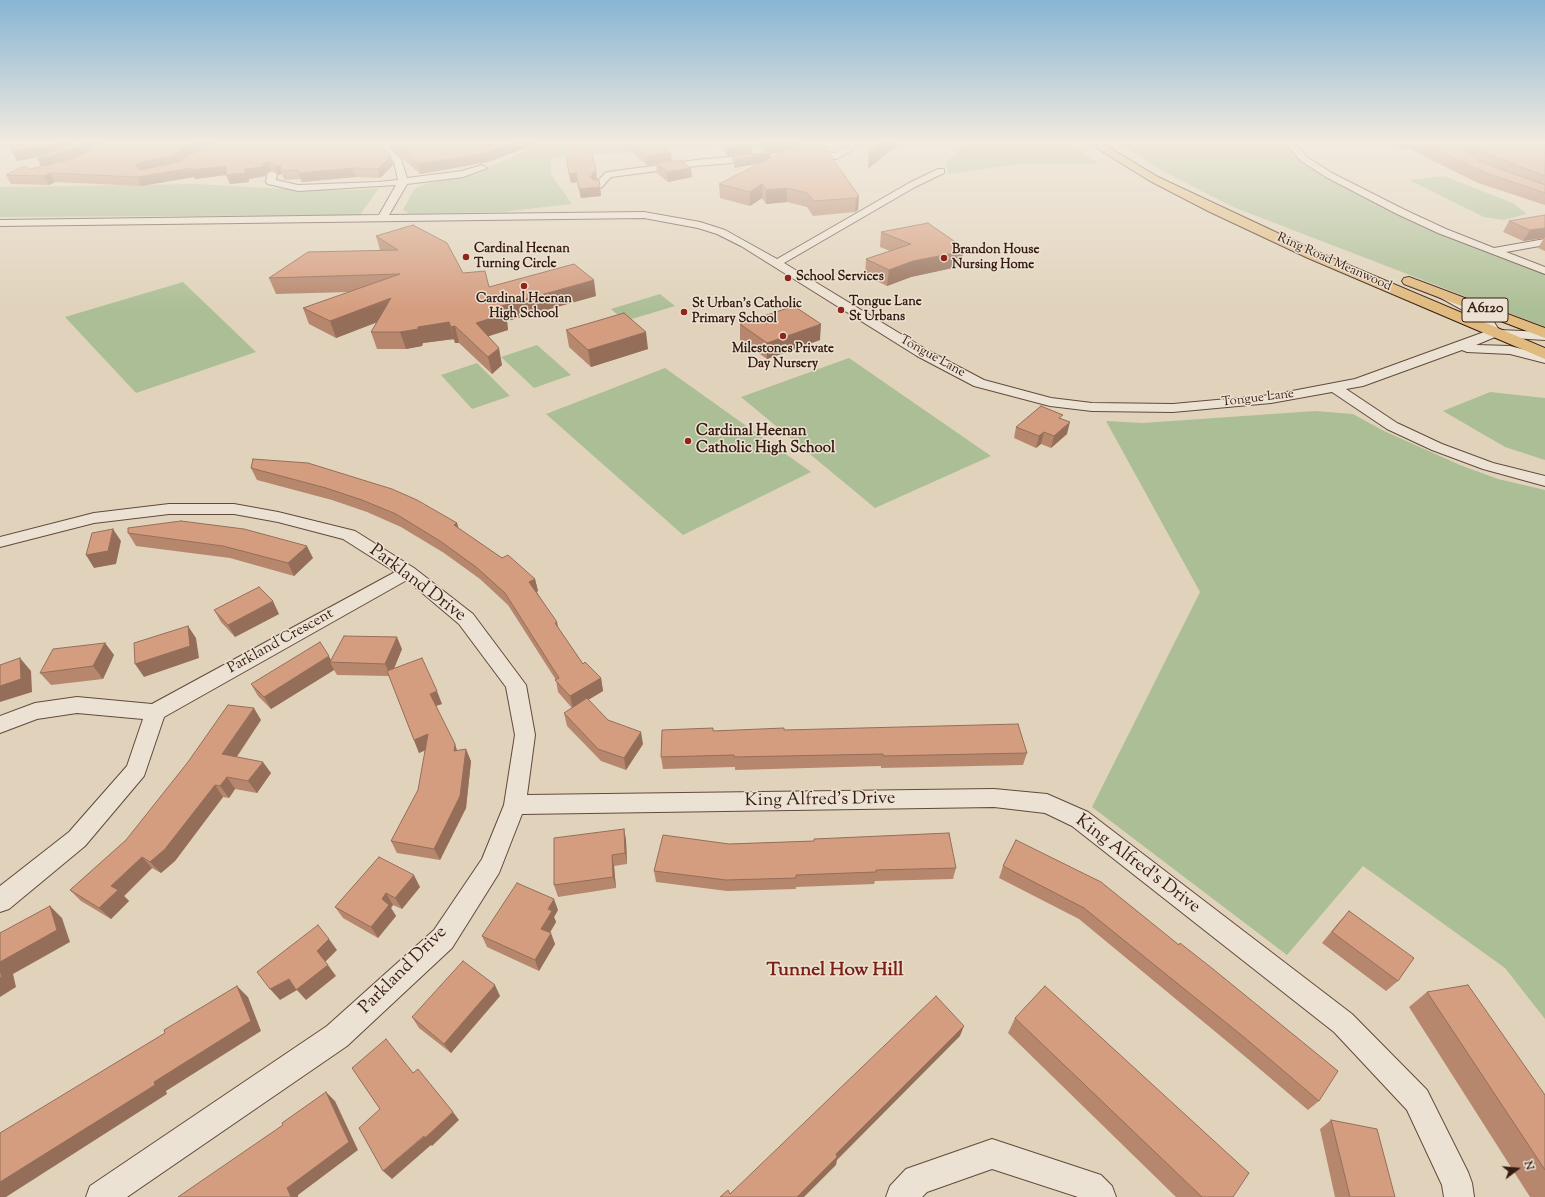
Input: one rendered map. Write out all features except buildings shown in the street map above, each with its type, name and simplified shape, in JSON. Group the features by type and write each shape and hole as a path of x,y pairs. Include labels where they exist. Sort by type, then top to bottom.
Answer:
{"highway":[{"name":"Ring Road Meanwood","path":"1192,198 1313,255 1494,333"},
{"name":"Ring Road Meanwood","path":"1215,198 1349,257"},
{"name":"Ring Road Meanwood","path":"1397,276 1545,333"},
{"name":"A6120","path":"1494,333 1545,354"}],"street":[{"path":"382,219 394,198"},
{"path":"777,263 890,198"},
{"path":"1373,198 1401,212 1492,251 1545,271"},
{"name":"Tongue Lane","path":"0,223 644,215 700,225 721,232 777,263 922,354 972,380 1016,394 1050,402 1092,407 1173,408 1271,399 1335,388 1358,383 1494,333"},
{"path":"1492,251 1545,242"},
{"name":"Ring Road Meanwood","path":"1425,288 1485,317 1494,333 1545,336"},
{"name":"Tongue Lane","path":"1452,349 1475,347 1510,350 1545,359"},
{"path":"1335,388 1392,426 1437,447 1488,466 1545,481"},
{"name":"Parkland Drive","path":"0,542 94,518 170,509 234,508 278,517 349,535 408,572 466,619 516,685 525,735 515,806 491,865 443,939 337,1036 101,1197"},
{"name":"Parkland Crescent","path":"155,712 408,572"},
{"path":"0,725 35,711 77,705 155,712 136,770 77,839 0,901"},
{"name":"King Alfred's Drive","path":"515,806 994,798 1047,804 1080,819 1343,1023 1416,1100 1457,1183 1459,1197"},
{"path":"901,1197 917,1180 992,1154 1090,1186 1101,1197"}],"green space":[{"path":"0,198 372,198 360,215 0,217"},
{"path":"409,198 568,198 572,204 502,212 410,214 403,210"},
{"path":"1215,198 1375,198 1401,212 1545,271 1545,327 1233,207"},
{"path":"1445,198 1500,198 1513,203 1527,214 1504,220 1484,217"},
{"path":"183,282 256,352 136,393 65,317"},
{"path":"660,294 675,306 625,321 611,309"},
{"path":"537,345 571,375 534,388 501,357"},
{"path":"849,358 991,456 875,508 741,397"},
{"path":"477,363 510,396 472,409 441,375"},
{"path":"665,368 811,472 683,535 546,414"},
{"path":"1490,392 1545,398 1545,460 1505,447 1443,411"},
{"path":"1315,411 1353,414 1384,431 1460,465 1498,479 1545,490 1545,1019 1505,968 1363,866 1287,955 1092,807 1200,592 1106,421 1143,423"}],"place":[{"name":"Cardinal Heenan Turning Circle","path":"466,257"},
{"name":"Brandon House Nursing Home","path":"944,258"},
{"name":"School Services","path":"788,278"},
{"name":"Cardinal Heenan High School","path":"524,286"},
{"name":"Tongue Lane St Urbans","path":"841,310"},
{"name":"St Urban's Catholic Primary School","path":"684,312"},
{"name":"Milestones Private Day Nursery","path":"783,336"},
{"name":"Cardinal Heenan Catholic High School","path":"688,441"}],"district":[{"name":"Tunnel How Hill","path":"835,972"}]}
